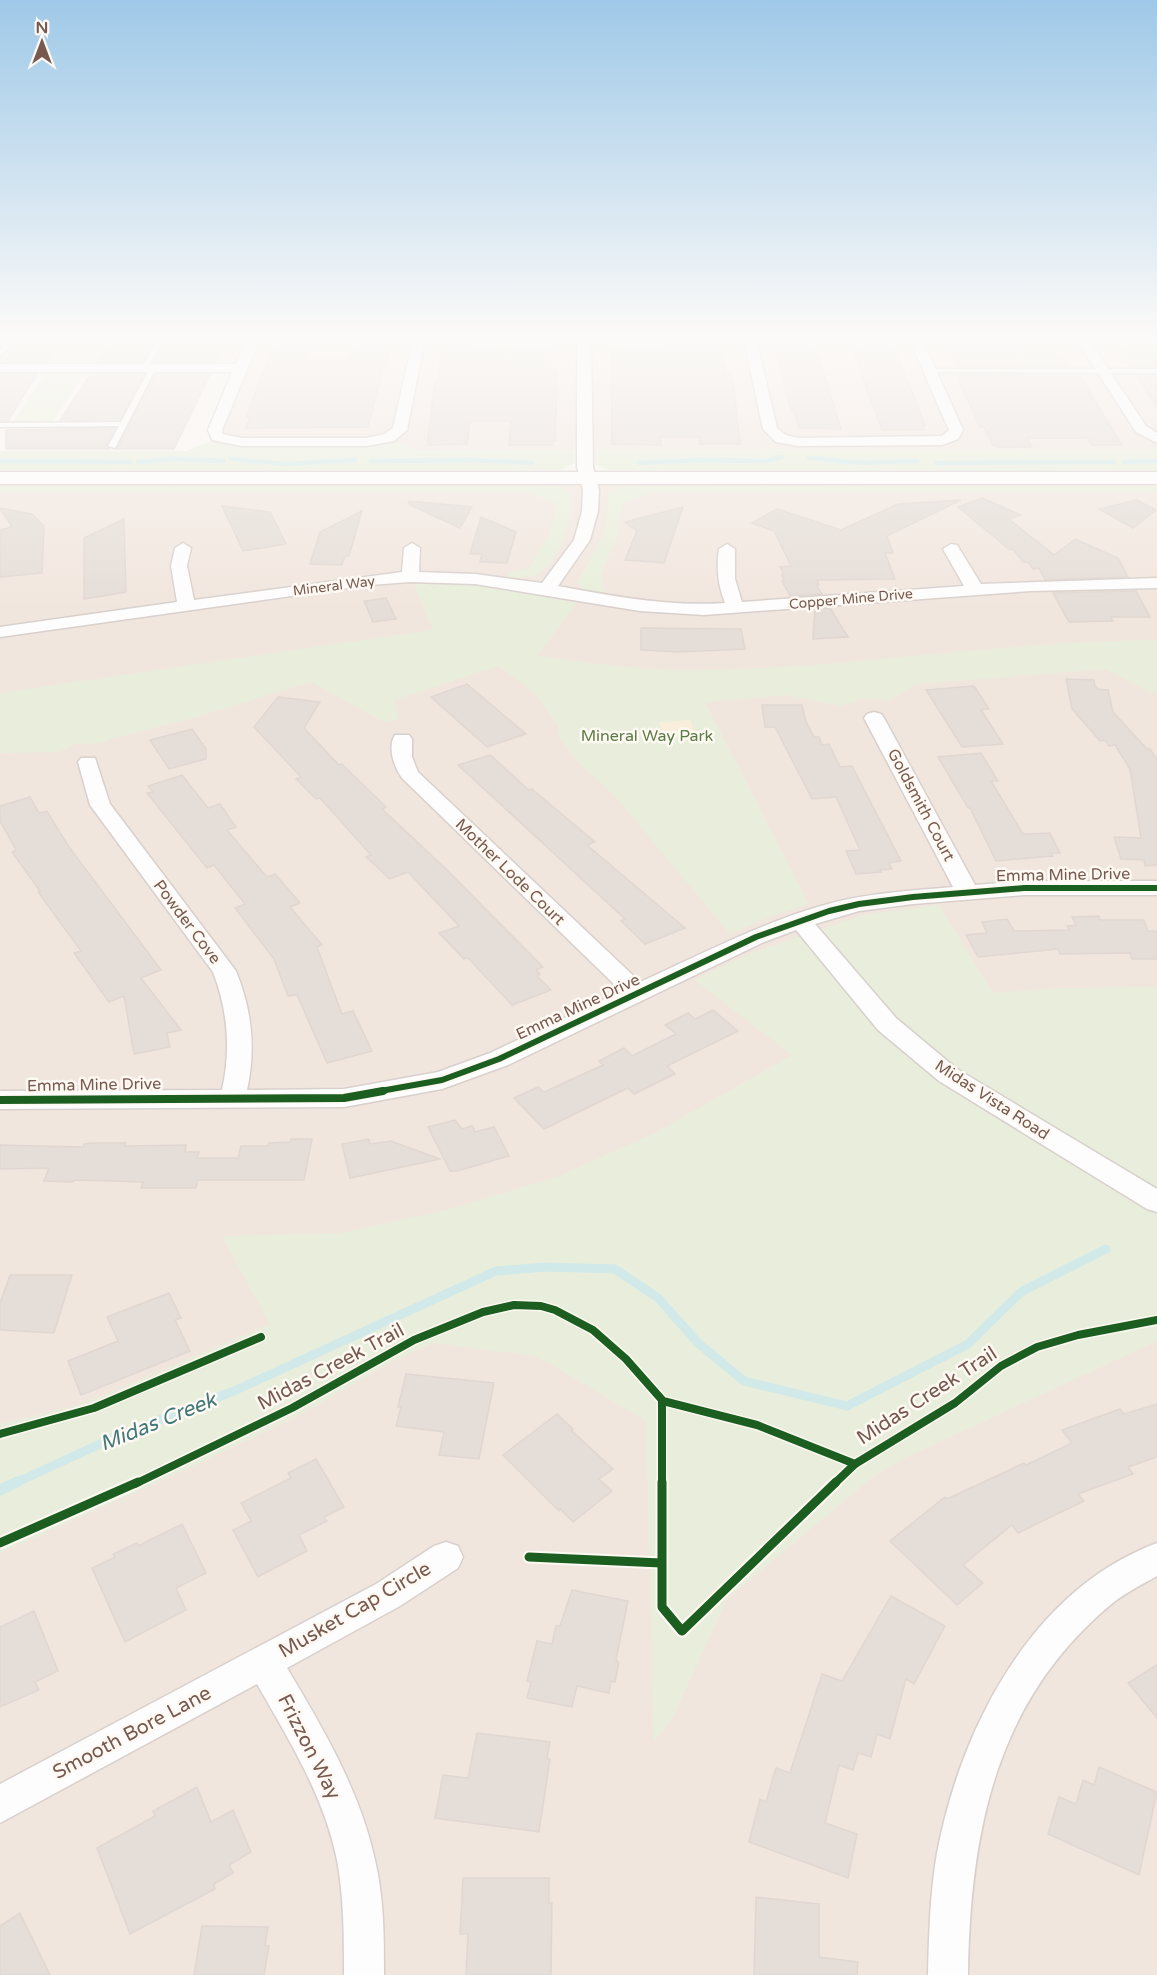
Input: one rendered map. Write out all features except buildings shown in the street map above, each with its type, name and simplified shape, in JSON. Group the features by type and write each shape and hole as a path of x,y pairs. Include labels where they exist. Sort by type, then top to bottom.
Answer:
{"main road":[{"path":"0,478 1157,478"}],"street":[{"path":"217,426 215,435 220,439 241,442 367,442 393,436 401,426"},
{"path":"547,589 582,540 590,511 591,490 585,467 585,426"},
{"path":"769,426 781,439 798,442 930,442 955,435 954,426"},
{"path":"1139,426 1143,432 1157,439"},
{"path":"183,548 179,566 186,606"},
{"path":"410,577 412,548"},
{"path":"727,549 725,578 736,608"},
{"path":"951,549 975,589"},
{"name":"Mineral Way","path":"0,632 410,577 476,579 547,589"},
{"name":"Copper Mine Drive","path":"547,589 640,606 704,610 975,589 1088,583 1157,583"},
{"name":"Goldsmith Court","path":"874,718 967,892"},
{"name":"Mother Lode Court","path":"402,739 402,757 409,774 638,994"},
{"name":"Powder Cove","path":"88,762 100,806 224,971 232,989 238,1009 240,1031 237,1082 233,1097"},
{"name":"Emma Mine Drive","path":"0,1100 344,1098 442,1080 499,1059 756,937 800,920 860,904 967,892 1081,886 1157,888"},
{"name":"Midas Vista Road","path":"800,920 887,1024 948,1075 1157,1202"},
{"name":"Musket Cap Circle","path":"264,1663 388,1595 446,1557"},
{"path":"948,1975 950,1891 963,1816 983,1754 1009,1697 1038,1656 1069,1620 1101,1592 1138,1567 1157,1558"},
{"name":"Smooth Bore Lane","path":"0,1804 264,1663"},
{"name":"Frizzon Way","path":"264,1663 331,1784 352,1843 364,1907 364,1975"}],"lane":[{"path":"112,446 122,426"}],"shaded area":[{"path":"225,426 1157,426 1157,449 415,450 396,441 371,438 234,438 224,433"},
{"path":"0,485 1157,486 1157,1975 0,1975"}],"green space":[{"path":"210,441 234,446 369,446 396,441 415,450 574,449 575,463 561,470 0,470 0,451 187,451"},
{"path":"594,449 1157,449 1157,470 609,470 595,464"},
{"path":"0,485 544,486 561,487 571,493 572,502 564,537 553,559 539,573 519,578 507,576 509,573 529,568 549,535 557,504 528,492 0,492"},
{"path":"626,486 1157,486 1157,492 650,492 623,503 617,536 601,574 604,591 601,595 583,590 577,583 603,536 608,495 615,489"},
{"name":"Mineral Way Park","path":"414,584 476,586 577,603 537,656 636,668 695,670 811,665 1042,645 1157,640 1157,692 1152,693 1105,669 917,684 890,700 862,699 841,706 787,695 705,702 809,904 771,916 730,934 614,795 578,762 559,738 558,725 535,693 498,666 394,700 398,720 384,722 311,682 197,717 110,739 103,743 76,744 58,752 0,753 0,693 433,630"},
{"path":"939,905 993,993 1065,988 1157,987 1157,1341 907,1457 873,1477 727,1599 673,1717 654,1742 646,1421 537,1356 433,1343 391,1362 302,1414 172,1476 0,1553 0,1424 83,1404 270,1324 222,1236 341,1233 443,1211 557,1177 655,1133 792,1055 695,980 752,953 864,915"}],"sand":[{"path":"690,720 696,736 665,739 659,722"}],"waterway":[{"path":"639,463 698,460 766,461 782,457"},
{"path":"809,458 863,463 917,461"},
{"path":"138,462 173,459 224,461"},
{"path":"231,459 286,464 355,460"},
{"path":"371,461 472,460 532,463"},
{"path":"0,461 130,462"},
{"path":"1124,462 1157,461"},
{"path":"936,463 1114,462"},
{"name":"Midas Creek","path":"13,1484 113,1438 234,1391 496,1271 547,1267 615,1269 658,1298 698,1343 744,1381 847,1406 968,1344 1021,1292 1106,1249"},
{"name":"Midas Creek","path":"0,1490 17,1482"}],"cycle path":[{"path":"0,1100 344,1098 442,1080 499,1059 756,937 829,911 859,904 913,897 1024,888 1157,888"},
{"name":"Midas Creek Trail","path":"0,1543 220,1444 317,1395 414,1340 483,1312 514,1305 541,1306 555,1310 593,1330 626,1359 663,1401 757,1425 855,1464 955,1403 1001,1366 1037,1347 1078,1335 1157,1320"},
{"path":"0,1434 94,1408 261,1337"},
{"path":"662,1401 662,1607 682,1631 855,1464"},
{"path":"529,1557 661,1563"}]}
